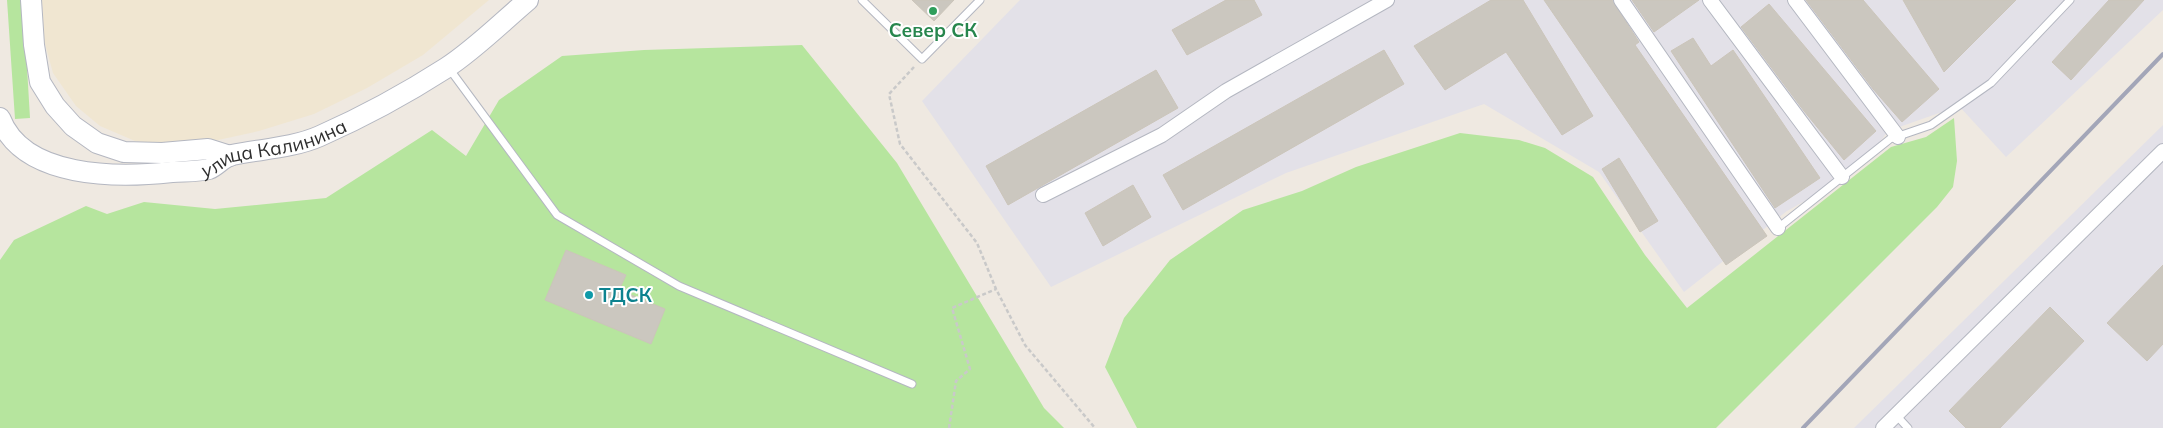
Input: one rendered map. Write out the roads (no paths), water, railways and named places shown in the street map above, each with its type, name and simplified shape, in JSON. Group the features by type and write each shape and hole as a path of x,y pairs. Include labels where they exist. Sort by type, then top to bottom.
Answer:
{"main road":[{"path":"31,0 34,45 40,82 55,106 73,126 97,143 124,152 162,154 208,149 230,156"},
{"name":"улица Калинина","path":"0,118 5,131 26,151 61,167 95,174 136,176 209,169 230,156 261,152 318,137 383,104 448,67 528,0"}],"street":[{"path":"1043,194 1162,135 1226,91 1387,0"},
{"path":"1621,0 1778,228"},
{"path":"1710,0 1842,177"},
{"path":"1795,0 1898,137"},
{"path":"1883,428 2163,151"}],"lane":[{"path":"862,0 922,59 980,0"},
{"path":"1778,228 1890,139 1931,125 1992,83 2070,0"},
{"path":"448,67 557,215 678,286 912,384"},
{"path":"1896,415 1908,428"}],"railway":[{"path":"1803,428 2163,54"}],"place":[{"name":"Север СК","path":"933,11"},
{"name":"ТДСК","path":"589,295"}]}
